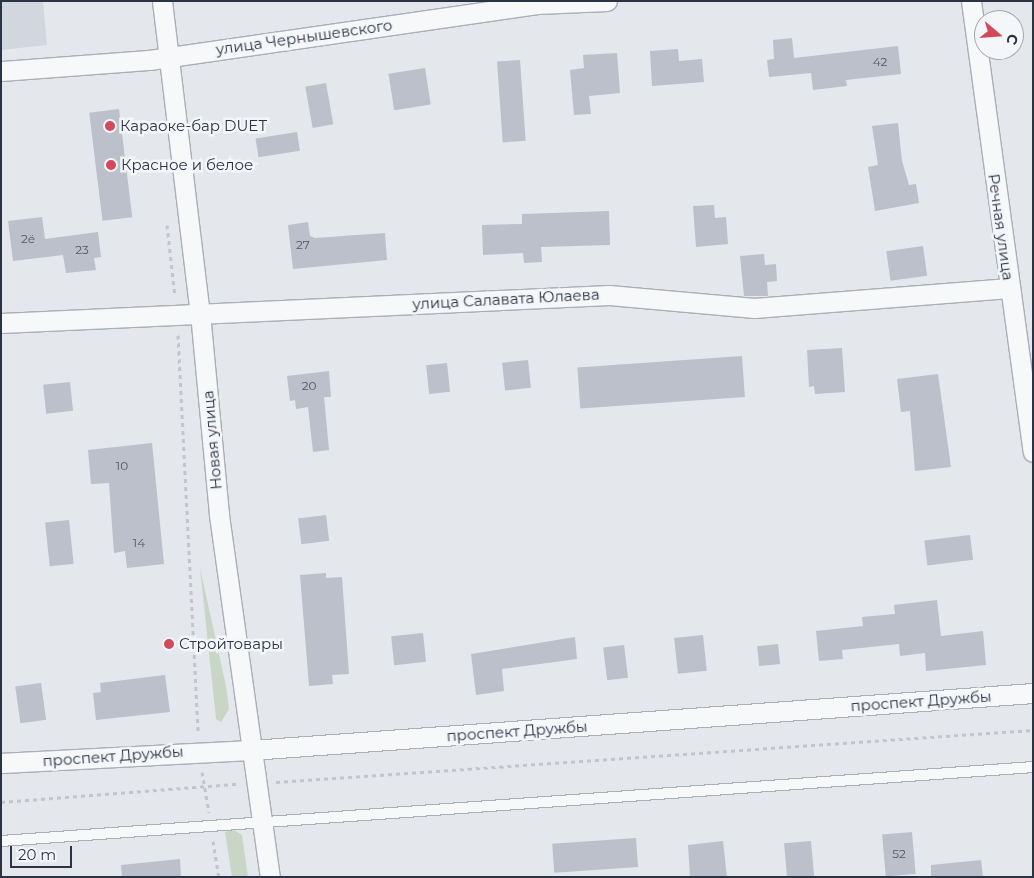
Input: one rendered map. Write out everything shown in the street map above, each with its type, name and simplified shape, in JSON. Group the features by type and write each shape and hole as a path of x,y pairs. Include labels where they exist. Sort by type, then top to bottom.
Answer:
{"street":[{"name":"Новая улица","path":"162,1 200,313 219,515 270,877"},
{"name":"улица Чернышевского","path":"1,71 168,56 537,4 607,1"},
{"name":"Речная улица","path":"971,1 1033,452"},
{"name":"улица Салавата Юлаева","path":"1,323 608,295 754,308 1009,288"},
{"name":"проспект Дружбы","path":"1,763 199,751 251,750 1033,693"}],"lane":[{"path":"1,841 1033,767"}],"path":[{"path":"166,216 177,314 199,751"},
{"path":"1,802 1033,730"}],"shaded area":[{"path":"1,1 43,1 47,45 1,50"}],"green space":[{"path":"200,568 226,686 229,709 221,722 216,719"},
{"path":"234,830 242,835 248,877 232,877 225,832"}],"building":[{"path":"792,38 794,58 898,46 901,74 846,80 847,86 813,90 811,73 769,77 767,60 774,59 773,40"},
{"path":"678,49 679,61 702,59 704,82 652,86 650,51"},
{"path":"617,53 620,93 589,96 591,114 574,115 570,70 584,68 583,55"},
{"path":"520,60 526,141 503,142 497,62"},
{"path":"425,68 431,105 394,110 388,74"},
{"path":"326,83 333,124 313,128 305,87"},
{"name":"Красное и белое","path":"119,109 132,217 103,221 89,113"},
{"path":"898,123 902,161 909,185 916,184 919,203 875,211 868,167 878,165 872,126"},
{"path":"297,132 300,151 258,157 256,139"},
{"path":"714,205 715,218 726,217 728,244 696,247 693,206"},
{"path":"609,211 610,245 541,247 542,262 524,263 523,253 483,255 482,225 522,224 522,214"},
{"path":"42,217 45,239 98,232 101,257 94,258 96,270 66,273 63,255 13,261 8,221"},
{"path":"308,222 310,236 315,238 385,233 387,260 293,269 288,225"},
{"path":"923,246 927,276 891,281 886,251"},
{"path":"764,254 765,265 776,264 777,281 767,282 768,296 744,296 740,256"},
{"path":"842,348 845,392 815,394 814,386 809,387 807,350"},
{"path":"742,356 745,397 580,408 577,368"},
{"path":"528,360 531,388 505,391 502,363"},
{"path":"447,363 450,392 429,394 426,365"},
{"path":"329,371 331,397 324,397 329,450 313,452 308,407 296,409 295,400 290,401 287,376"},
{"path":"938,374 951,467 915,471 910,411 901,412 897,379"},
{"path":"70,382 73,411 46,414 43,385"},
{"path":"152,443 164,564 127,568 125,551 114,553 109,483 91,484 88,450"},
{"path":"326,515 329,541 301,544 298,518"},
{"path":"69,520 74,564 50,566 45,523"},
{"path":"970,535 973,560 927,565 924,541"},
{"path":"326,573 326,578 342,577 349,674 332,675 333,684 309,686 300,575"},
{"path":"937,600 941,636 983,631 986,665 926,671 925,653 900,656 899,644 842,650 843,659 819,661 816,631 863,626 862,617 895,614 894,605"},
{"path":"423,633 426,662 394,665 391,636"},
{"path":"703,635 707,671 678,674 674,638"},
{"path":"575,637 577,659 502,669 504,691 476,695 471,654"},
{"path":"778,644 780,664 759,666 757,646"},
{"path":"624,645 628,678 607,680 603,648"},
{"path":"165,675 170,712 96,720 93,693 101,692 100,683"},
{"path":"41,683 46,720 20,723 15,687"},
{"path":"912,832 916,874 886,876 882,835"},
{"path":"636,838 638,867 554,873 552,844"},
{"path":"723,841 727,877 690,877 688,845"},
{"path":"811,841 814,877 787,877 784,843"},
{"path":"180,859 181,877 122,877 121,865"},
{"path":"981,860 983,877 931,877 931,865"}],"place":[{"name":"Караоке-бар DUET","path":"110,126"},
{"name":"Красное и белое","path":"111,165"},
{"name":"Стройтовары","path":"169,644"}]}
